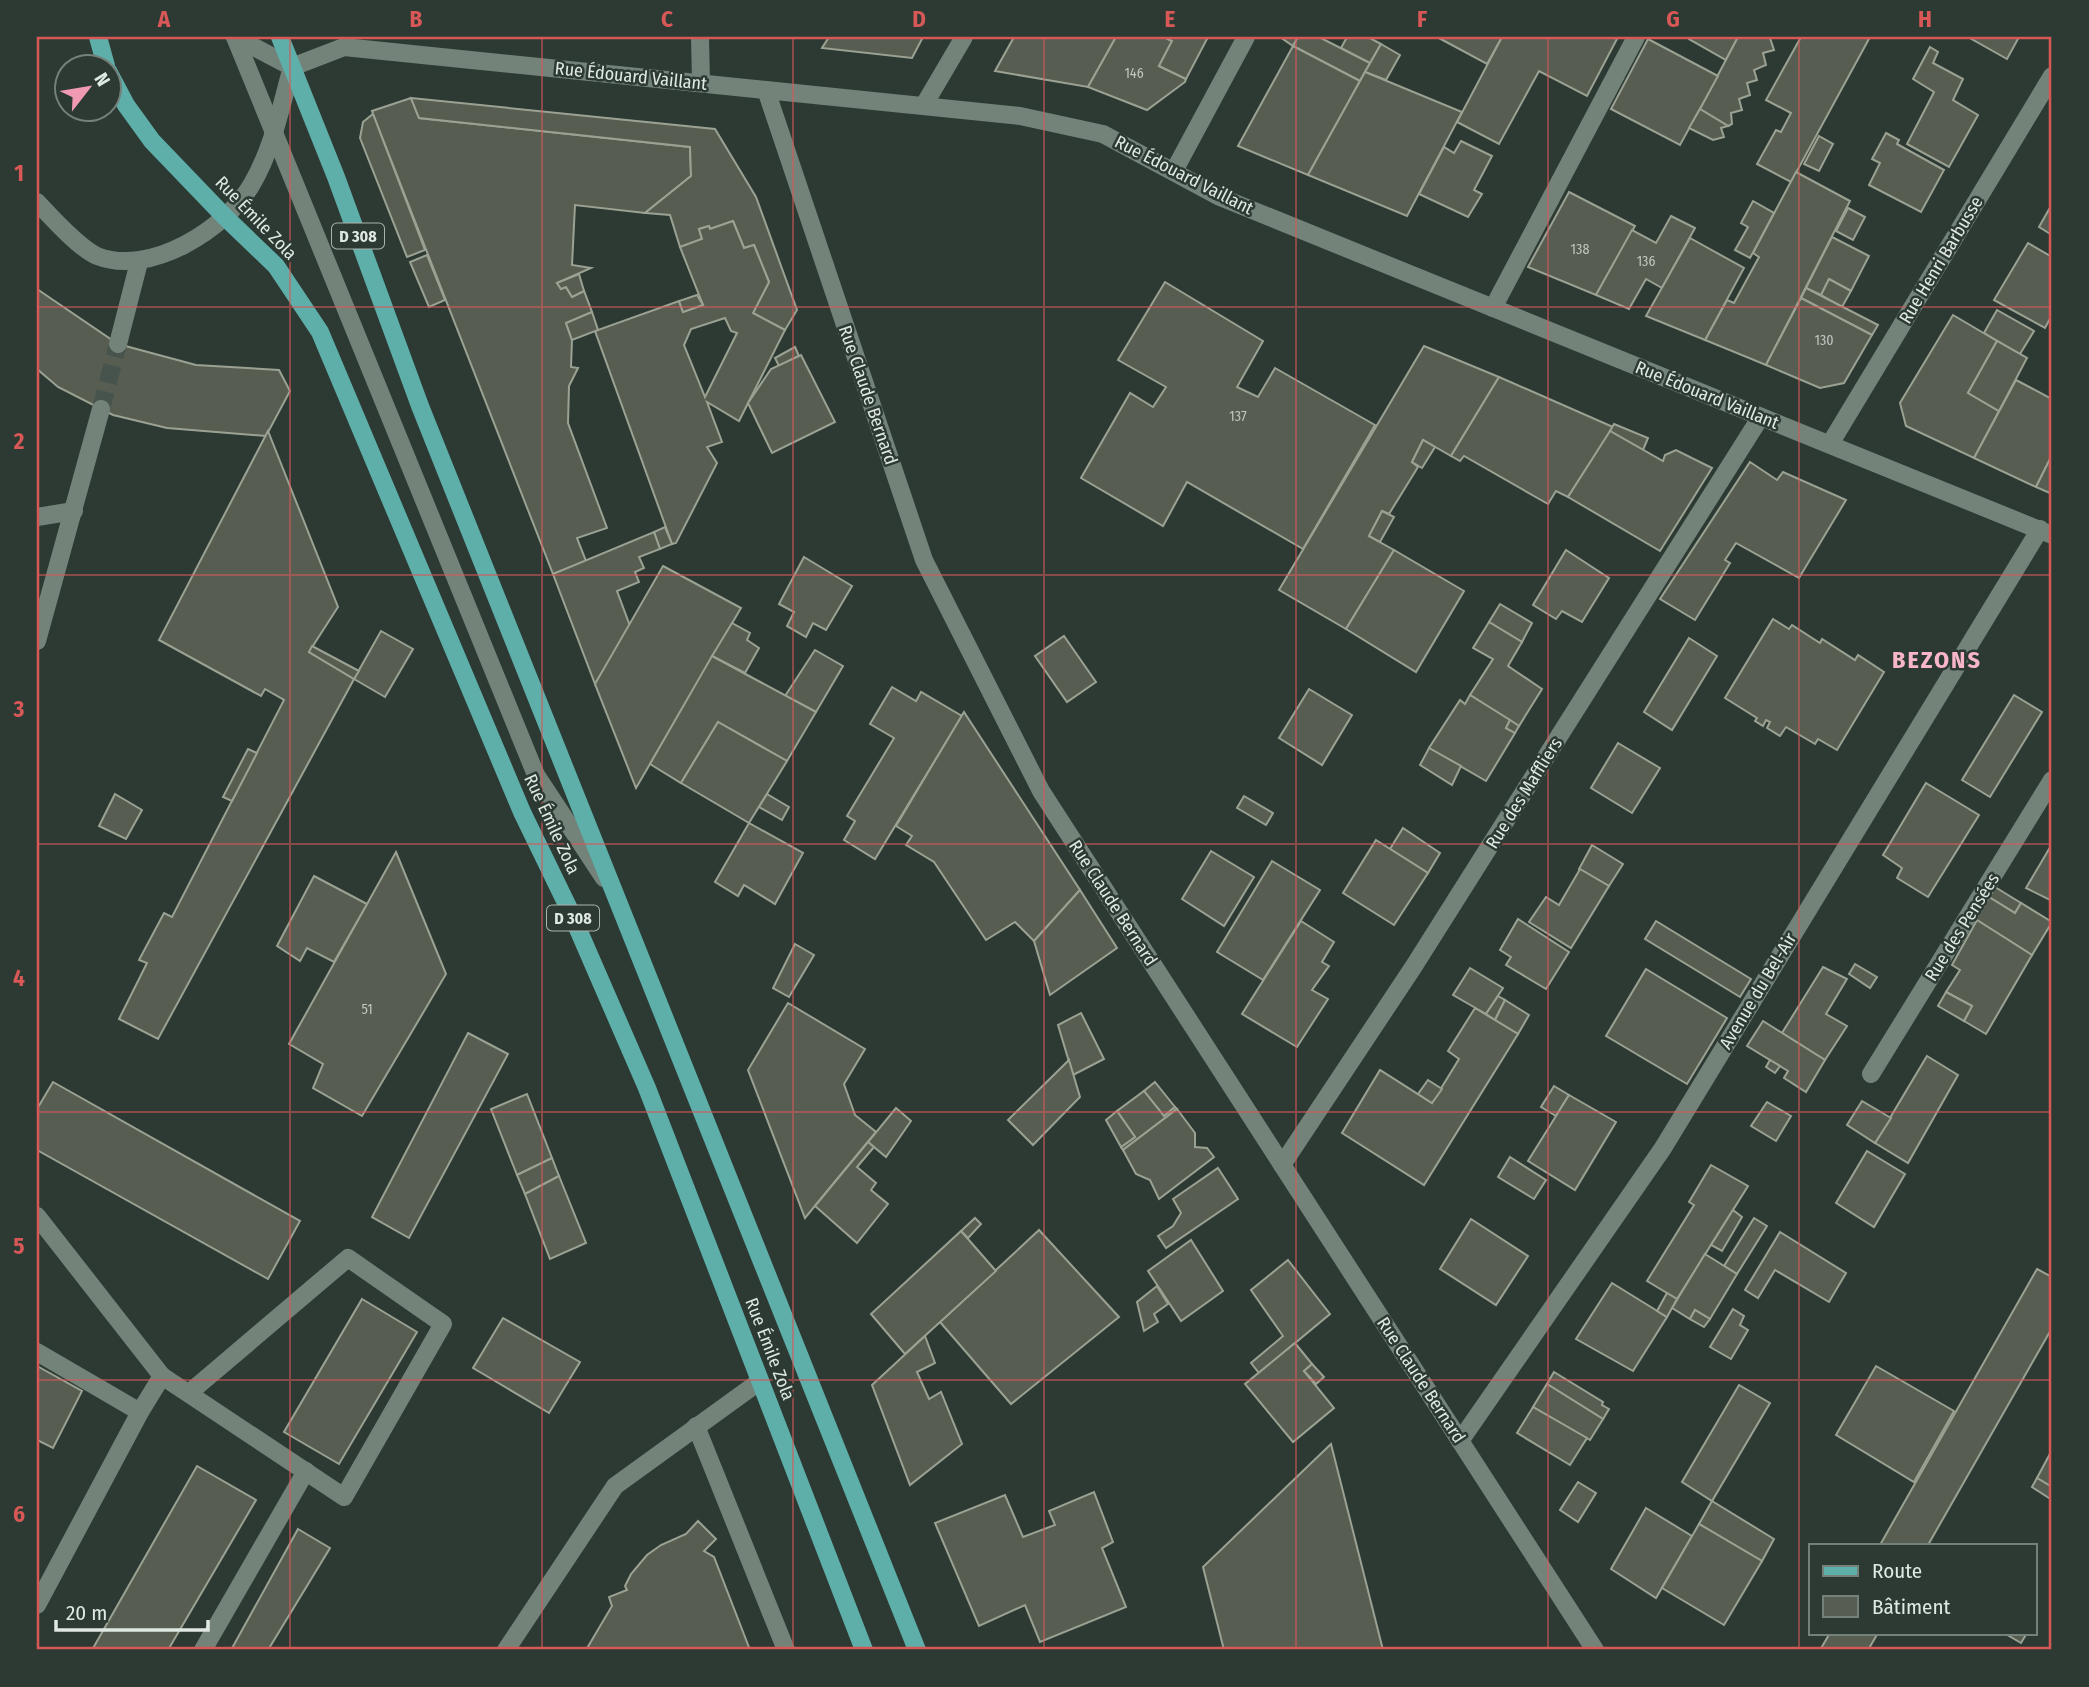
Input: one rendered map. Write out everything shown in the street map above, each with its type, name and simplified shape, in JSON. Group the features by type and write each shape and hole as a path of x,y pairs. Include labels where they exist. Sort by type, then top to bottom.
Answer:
{"main road":[{"name":"Rue Émile Zola","path":"280,37 421,406 916,1650"},
{"name":"Rue Émile Zola","path":"122,99 152,141 276,266 320,332 522,812 571,913 647,1088 864,1650"}],"street":[{"path":"37,202 96,256 139,262 172,251 225,217 251,186 269,151 292,67 235,37"},
{"path":"235,37 536,775 615,895"},
{"name":"Rue Édouard Vaillant","path":"326,37 344,47 1020,116 1103,134 1220,197 2046,532"},
{"path":"700,37 701,83"},
{"path":"924,106 964,37"},
{"path":"1174,171 1246,37"},
{"path":"1493,308 1636,37"},
{"name":"Rue Édouard Vaillant","path":"292,67 344,47"},
{"name":"Rue Henri Barbusse","path":"1830,444 2052,76"},
{"name":"Rue Claude Bernard","path":"766,90 924,560 1041,791 1595,1650"},
{"path":"118,344 139,262"},
{"path":"37,641 101,409"},
{"name":"Rue des Maffliers","path":"1282,1165 1422,954 1760,418"},
{"path":"37,517 74,511"},
{"name":"Avenue du Bel-Air","path":"1460,1441 1663,1148 2012,574 2046,532"},
{"path":"37,615 54,583"},
{"name":"Rue des Pensées","path":"1871,1074 2052,780"},
{"path":"37,1216 162,1376 344,1497 443,1324 348,1258 188,1393"},
{"path":"37,1352 140,1412"},
{"path":"37,1605 162,1376"},
{"path":"506,1650 615,1486 760,1381"},
{"path":"696,1426 786,1650"},
{"path":"203,1650 306,1471"}],"building":[{"path":"829,37 923,37 912,58 822,48"},
{"path":"1014,37 1116,37 1088,87 995,71"},
{"path":"1116,37 1164,37 1172,41 1159,66 1186,79 1185,82 1147,110 1088,87"},
{"path":"1164,37 1208,37 1186,79 1159,66 1172,41"},
{"path":"1280,37 1298,37 1293,46"},
{"path":"1298,37 1319,37 1370,63 1360,81 1293,46"},
{"path":"1347,37 1368,37 1381,44 1370,63 1341,48"},
{"path":"1437,37 1502,37 1487,64"},
{"path":"1502,37 1618,37 1587,96 1539,71 1499,144 1457,122"},
{"path":"1738,37 1726,60 1689,39"},
{"path":"1738,37 1774,37 1770,38 1774,50 1763,53 1766,65 1754,70 1757,80 1747,83 1750,95 1739,99 1742,110 1731,113 1732,124 1728,126 1700,109"},
{"path":"1801,37 1870,37 1791,182 1757,164 1776,130 1781,132 1791,113 1766,100"},
{"path":"1968,37 2019,37 2007,59"},
{"path":"1648,39 1718,76 1680,145 1611,109"},
{"path":"1381,44 1400,55 1386,80 1365,72"},
{"path":"1293,46 1360,81 1308,175 1238,146"},
{"path":"1930,47 1938,52 1933,63 1963,79 1953,100 1978,115 1949,167 1907,144 1934,92 1913,79"},
{"path":"1365,72 1462,112 1407,216 1308,175"},
{"path":"411,98 419,118 690,147 691,176 645,213 575,205 572,265 591,268 557,283 561,289 566,287 572,297 584,291 592,312 566,323 572,340 571,367 578,368 569,386 568,423 607,528 577,538 586,561 553,574 372,111"},
{"path":"411,98 715,129 756,197 797,310 785,330 753,313 769,282 754,245 744,248 733,221 710,229 709,226 699,229 702,239 680,247 670,215 645,213 691,176 690,147 419,118"},
{"path":"1700,109 1728,126 1721,128 1724,137 1713,140 1689,128"},
{"path":"373,114 425,250 407,257 360,138 363,122"},
{"path":"1886,133 1899,140 1897,144 1944,170 1921,212 1869,185 1880,163 1872,159"},
{"path":"1819,136 1833,144 1819,171 1804,164"},
{"path":"1461,141 1492,156 1474,190 1482,194 1468,217 1419,194 1444,147 1454,153"},
{"path":"1796,172 1850,201 1766,365 1705,340 1727,300 1734,303 1759,257 1753,253"},
{"path":"1569,192 1635,226 1596,295 1528,267"},
{"path":"1753,201 1774,213 1750,258 1735,250 1748,227 1741,223"},
{"path":"2052,204 2052,235 2039,227"},
{"path":"1848,208 1865,217 1853,240 1836,231"},
{"path":"1671,216 1695,228 1662,288 1646,279 1629,309 1596,295 1632,230 1656,243"},
{"path":"733,221 744,248 754,245 769,282 753,313 785,330 739,421 707,402 722,442 707,447 717,463 676,543 672,544 595,331 679,301 683,312 703,305 680,247 702,239 699,229 709,226 710,229","holes":["725,318 731,331 737,333 705,397 684,345 691,329"]},
{"path":"1832,237 1869,256 1851,291 1829,279 1821,295 1806,288"},
{"path":"1690,238 1744,268 1705,340 1646,316"},
{"path":"2028,243 2052,257 2052,315 2045,328 1994,300"},
{"path":"427,255 445,300 429,307 410,262"},
{"path":"579,274 584,291 572,297 566,287 561,289 557,283"},
{"path":"1829,279 1851,291 1842,307 1821,295"},
{"path":"1165,282 1263,341 1237,387 1258,397 1275,368 1375,425 1303,549 1187,482 1163,526 1081,478 1130,393 1153,407 1166,387 1118,360"},
{"path":"1806,288 1878,325 1872,335 1801,298"},
{"path":"37,289 118,344 196,365 279,370 290,391 266,436 167,428 113,415 58,387 37,369"},
{"path":"697,295 703,305 683,312 679,301"},
{"path":"1801,298 1872,335 1844,383 1820,388 1766,365"},
{"path":"1997,310 2034,331 2020,354 1984,333"},
{"path":"592,312 598,330 572,340 566,323"},
{"path":"1953,315 1997,341 1968,393 1999,411 1974,458 1906,426 1900,403"},
{"path":"1997,341 2027,358 1999,411 1968,393"},
{"path":"1424,346 1499,377 1451,456 1423,440 1412,462 1418,467 1389,514 1382,511 1369,536 1394,550 1346,629 1279,590"},
{"path":"795,347 799,356 779,366 775,358"},
{"path":"801,355 835,422 772,453 748,403 771,369"},
{"path":"1499,377 1613,427 1568,497 1556,491 1548,504 1464,456 1460,461 1451,456"},
{"path":"2016,380 2052,399 2052,455 2036,487 1974,458"},
{"path":"1614,424 1648,438 1643,450 1610,431"},
{"path":"268,431 338,607 309,652 354,679 158,1039 119,1019 147,963 139,960 164,913 172,917 284,700 265,689 261,696 159,640"},
{"path":"1610,431 1663,461 1665,455 1676,450 1712,468 1660,551 1568,497"},
{"path":"1423,440 1435,447 1422,468 1412,462"},
{"path":"2052,455 2052,494 2036,487"},
{"path":"1750,462 1777,480 1783,472 1846,500 1799,578 1736,543 1725,560 1730,563 1695,620 1660,599"},
{"path":"1382,511 1394,517 1380,542 1369,536"},
{"path":"665,527 672,544 660,549 654,532"},
{"path":"654,532 660,549 639,557 644,568 635,572 639,582 617,591 630,626 595,684 553,574"},
{"path":"1394,550 1464,591 1416,672 1346,629"},
{"path":"1566,550 1609,578 1582,622 1562,611 1556,619 1533,605"},
{"path":"804,557 852,586 826,630 813,623 806,637 787,626 794,612 779,604"},
{"path":"663,566 741,608 636,788 595,684"},
{"path":"1500,604 1532,623 1522,642 1489,622"},
{"path":"1773,619 1789,629 1792,625 1820,643 1822,639 1855,660 1858,655 1884,672 1837,750 1818,739 1815,744 1786,727 1780,736 1767,728 1770,722 1766,720 1763,726 1755,721 1757,718 1725,698"},
{"path":"1489,622 1522,642 1508,666 1542,689 1519,726 1470,695 1493,659 1473,648"},
{"path":"732,623 750,633 747,640 759,648 745,673 712,656"},
{"path":"381,631 413,649 385,697 354,679"},
{"path":"1064,636 1096,682 1067,702 1035,656"},
{"path":"1689,638 1717,656 1672,730 1644,712"},
{"path":"312,646 359,671 354,679 309,652"},
{"path":"815,650 843,666 816,712 785,696"},
{"path":"712,656 816,712 787,761 718,722 681,783 650,764"},
{"path":"892,687 916,701 921,692 962,716 875,859 844,840 855,821 847,816 894,738 870,724"},
{"path":"1309,689 1352,715 1322,765 1279,738"},
{"path":"1470,695 1510,720 1506,728 1515,733 1486,781 1429,748 1460,700 1465,704"},
{"path":"2014,695 2042,712 1990,797 1962,780"},
{"path":"964,712 1080,890 1034,941 1015,922 986,940 934,862 906,845 912,836 896,826"},
{"path":"1510,720 1519,726 1515,733 1506,728"},
{"path":"718,722 787,761 749,823 681,783"},
{"path":"1618,743 1660,768 1632,813 1591,788"},
{"path":"1429,748 1461,766 1452,785 1420,765"},
{"path":"248,749 257,753 232,801 223,797"},
{"path":"1926,783 1979,815 1928,897 1897,878 1902,868 1883,855"},
{"path":"115,794 142,810 126,839 99,826"},
{"path":"767,794 789,807 782,820 759,807"},
{"path":"1244,796 1273,813 1266,825 1237,808"},
{"path":"749,823 803,853 775,904 744,885 738,896 715,882"},
{"path":"1403,828 1440,853 1428,873 1390,849"},
{"path":"1376,840 1428,873 1394,925 1343,893"},
{"path":"2052,844 2052,901 2026,888"},
{"path":"1592,845 1623,864 1609,886 1579,869"},
{"path":"1211,851 1254,877 1224,926 1182,899"},
{"path":"396,852 446,974 362,1116 313,1088 323,1064 289,1044"},
{"path":"1272,861 1320,890 1263,980 1217,952"},
{"path":"1580,869 1609,886 1571,948 1529,922 1546,897 1559,905"},
{"path":"314,876 367,904 334,962 307,948 300,961 277,946"},
{"path":"1995,887 2021,903 2015,913 1989,897"},
{"path":"1080,890 1117,948 1050,995 1034,941"},
{"path":"1989,897 2015,913 2021,903 2052,922 2032,955 1975,919"},
{"path":"1518,919 1569,952 1546,989 1506,965 1511,957 1500,950"},
{"path":"1977,920 2032,955 1986,1034 1964,1021 1972,1006 1946,992 1960,970 1952,965"},
{"path":"1301,921 1334,942 1322,962 1329,966 1312,990 1328,999 1297,1047 1242,1014"},
{"path":"1656,921 1751,979 1740,997 1645,939"},
{"path":"795,944 814,955 789,997 773,988"},
{"path":"1855,964 1877,977 1870,988 1849,974"},
{"path":"1823,967 1847,979 1826,1014 1847,1026 1825,1060 1782,1033"},
{"path":"1470,968 1503,988 1486,1014 1453,995"},
{"path":"1646,969 1727,1018 1687,1084 1606,1036"},
{"path":"1946,992 1972,1006 1964,1021 1938,1006"},
{"path":"1498,996 1505,1000 1495,1020 1486,1014"},
{"path":"1505,1000 1529,1015 1518,1034 1495,1020"},
{"path":"788,1003 865,1049 844,1084 855,1115 876,1132 805,1218 748,1070"},
{"path":"1475,1008 1518,1034 1424,1185 1342,1133 1380,1070 1432,1103 1459,1059 1448,1051"},
{"path":"1081,1013 1104,1059 1073,1075 1058,1025"},
{"path":"1763,1021 1825,1060 1806,1092 1784,1078 1788,1071 1747,1046"},
{"path":"468,1033 508,1054 409,1238 372,1217"},
{"path":"1927,1056 1958,1075 1908,1163 1875,1143"},
{"path":"1069,1060 1080,1097 1033,1145 1008,1120"},
{"path":"1770,1060 1780,1066 1775,1073 1766,1067"},
{"path":"1428,1080 1442,1089 1432,1103 1418,1094"},
{"path":"53,1082 300,1221 268,1279 37,1150 37,1109"},
{"path":"1155,1082 1175,1107 1164,1116 1144,1091"},
{"path":"1554,1086 1569,1095 1556,1116 1541,1107"},
{"path":"1144,1091 1164,1116 1175,1107 1177,1109 1123,1150 1121,1147 1135,1137 1117,1111"},
{"path":"527,1094 552,1158 517,1175 491,1109"},
{"path":"1569,1095 1616,1122 1575,1190 1528,1161"},
{"path":"1862,1101 1891,1118 1875,1143 1847,1125"},
{"path":"1767,1102 1791,1116 1776,1141 1751,1126"},
{"path":"896,1108 911,1121 886,1157 868,1142"},
{"path":"1177,1109 1195,1133 1195,1147 1207,1148 1214,1157 1159,1199 1150,1180 1136,1174 1123,1150"},
{"path":"1117,1111 1135,1137 1121,1147 1106,1120"},
{"path":"868,1142 874,1147 857,1167 876,1183 871,1190 888,1204 857,1243 815,1206"},
{"path":"1867,1151 1905,1174 1874,1227 1836,1203"},
{"path":"1510,1157 1546,1180 1534,1199 1498,1177"},
{"path":"552,1158 559,1176 525,1194 517,1175"},
{"path":"1711,1165 1748,1186 1677,1299 1647,1281 1694,1205 1689,1202"},
{"path":"1218,1168 1238,1199 1166,1248 1158,1236 1173,1226 1181,1213 1173,1199"},
{"path":"559,1176 586,1243 550,1259 525,1194"},
{"path":"1733,1210 1742,1217 1722,1251 1711,1245"},
{"path":"975,1218 981,1224 968,1238 961,1231"},
{"path":"1754,1218 1767,1226 1737,1274 1724,1266"},
{"path":"1471,1219 1528,1256 1496,1305 1440,1269"},
{"path":"1039,1230 1119,1317 1011,1404 940,1322"},
{"path":"961,1231 996,1271 905,1354 871,1314"},
{"path":"1780,1232 1846,1273 1829,1302 1775,1270 1758,1298 1745,1290"},
{"path":"1191,1240 1223,1291 1181,1321 1148,1271"},
{"path":"1705,1254 1737,1274 1710,1319 1695,1310 1690,1319 1672,1308"},
{"path":"1288,1260 1330,1314 1259,1373 1251,1363 1283,1336 1251,1290"},
{"path":"2037,1269 2052,1277 2052,1328 1929,1544 1881,1544"},
{"path":"1612,1283 1667,1317 1633,1371 1576,1339"},
{"path":"1157,1286 1168,1304 1154,1314 1158,1322 1144,1331 1137,1302"},
{"path":"1667,1293 1677,1299 1667,1317 1657,1311"},
{"path":"362,1299 417,1332 339,1464 284,1432"},
{"path":"1733,1309 1744,1316 1740,1325 1748,1330 1731,1359 1710,1347"},
{"path":"1695,1310 1710,1319 1704,1327 1690,1319"},
{"path":"503,1318 580,1362 549,1413 473,1368"},
{"path":"925,1336 935,1363 917,1372 929,1399 941,1392 962,1444 910,1485 872,1385"},
{"path":"1295,1343 1312,1364 1304,1371 1334,1408 1293,1442 1245,1384"},
{"path":"1312,1364 1324,1377 1316,1384 1304,1371"},
{"path":"37,1366 82,1391 53,1448 37,1440"},
{"path":"1876,1366 1954,1411 1914,1482 1836,1435"},
{"path":"1554,1372 1603,1402 1602,1405 1609,1409 1603,1419 1547,1384"},
{"path":"1547,1384 1603,1419 1590,1440 1533,1407"},
{"path":"1739,1385 1770,1403 1712,1501 1682,1482"},
{"path":"1533,1407 1587,1438 1570,1465 1517,1433"},
{"path":"1331,1444 1383,1650 1224,1650 1203,1567"},
{"path":"2052,1450 2052,1487 2037,1478"},
{"path":"197,1466 256,1500 168,1650 92,1650"},
{"path":"2037,1478 2052,1487 2052,1500 2032,1487"},
{"path":"1578,1482 1596,1493 1578,1522 1560,1510"},
{"path":"1094,1492 1113,1542 1102,1548 1126,1607 1040,1642 1025,1605 979,1626 935,1523 1005,1495 1023,1537 1055,1525 1049,1511"},
{"path":"1712,1501 1774,1539 1762,1561 1699,1524"},
{"path":"1646,1508 1692,1536 1656,1598 1611,1569"},
{"path":"698,1521 716,1539 704,1551 714,1557 750,1650 586,1650 612,1606 609,1597 627,1590 625,1586 631,1574 647,1555 661,1545 686,1534"},
{"path":"1699,1524 1762,1561 1724,1625 1662,1588"},
{"path":"298,1529 330,1548 268,1650 231,1650"},
{"path":"1829,1634 1877,1634 1868,1650 1820,1650"},
{"path":"2006,1634 2026,1634 2021,1643"}],"tunnel":[{"path":"101,409 118,344"}],"district":[{"name":"BEZONS","path":"1937,660"}]}
